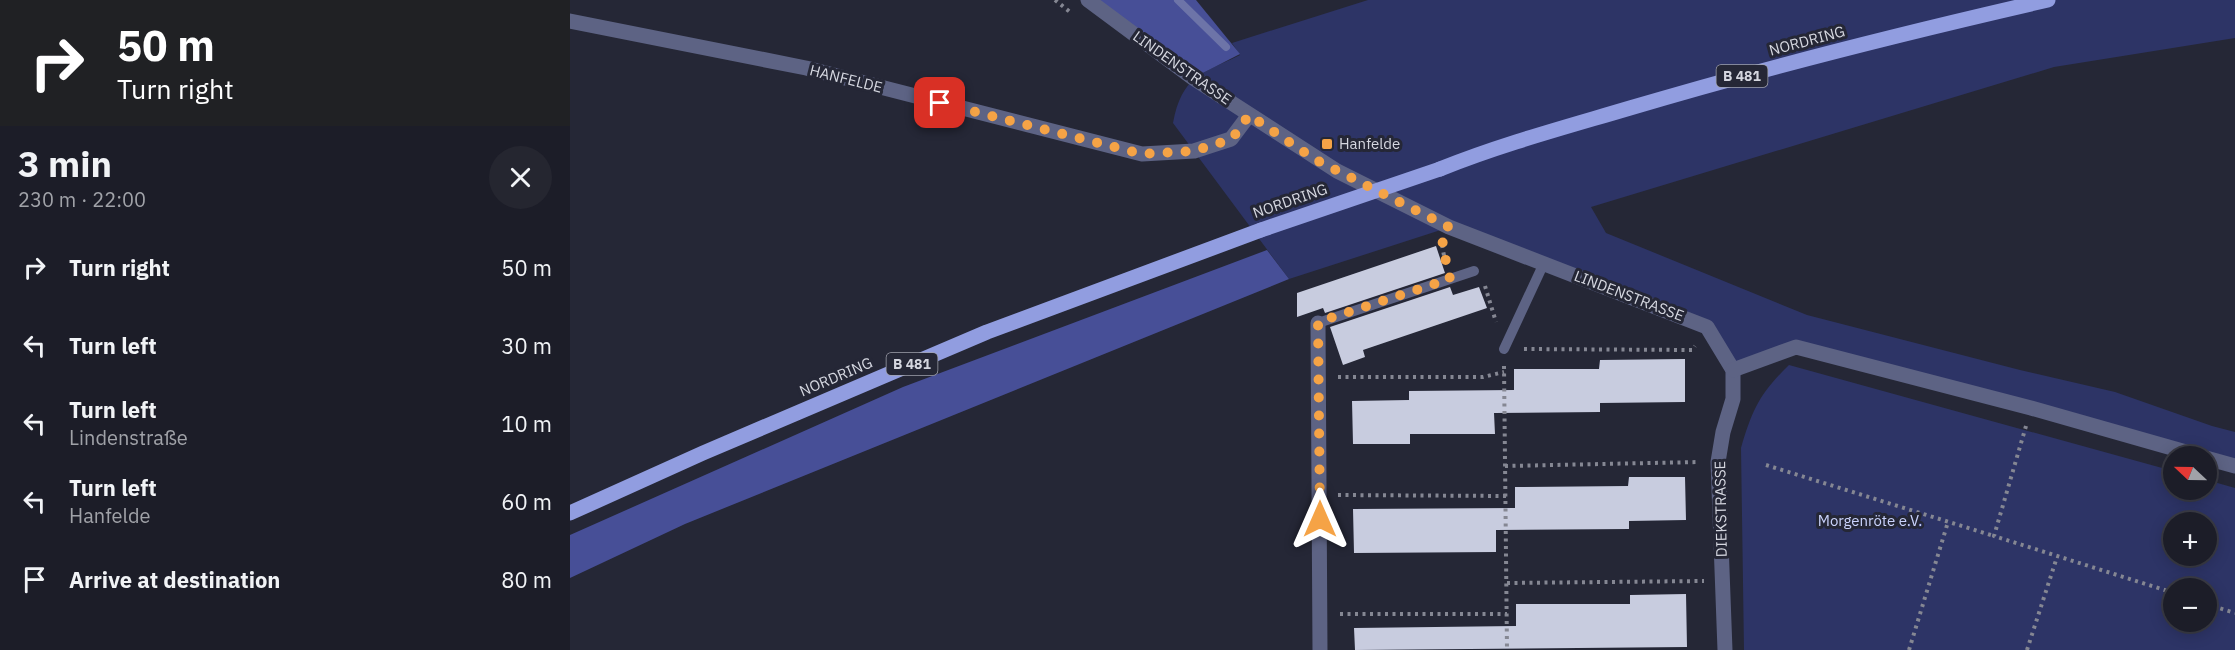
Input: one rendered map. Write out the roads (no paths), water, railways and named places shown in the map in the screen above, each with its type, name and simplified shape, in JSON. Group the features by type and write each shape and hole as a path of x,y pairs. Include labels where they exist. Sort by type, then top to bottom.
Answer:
{"main road":[{"name":"NORDRING","path":"570,513 703,453 987,332 1261,230 1440,169 1481,152 1710,85 1945,24 2048,0"}],"street":[{"name":"LINDENSTRASSE","path":"1088,0 1193,78 1316,160 1449,227 1707,327 1733,370"},
{"name":"HANFELDE","path":"570,21 806,68 1142,154 1194,151 1232,139 1249,115"},
{"path":"1318,322 1320,650"},
{"path":"1733,370 1796,347 2031,408 2165,446"},
{"name":"DIEKSTRASSE","path":"1725,650 1718,462 1723,432 1733,399 1733,370"},
{"path":"2217,461 2235,466"}],"lane":[{"path":"1504,349 1544,264"},
{"path":"1318,322 1474,272"}],"waterway":[{"path":"1178,0 1226,47"}],"place":[{"name":"Hanfelde","path":"1327,144"}],"park label":[{"name":"Morgenröte e.V.","path":"1870,521"}]}
